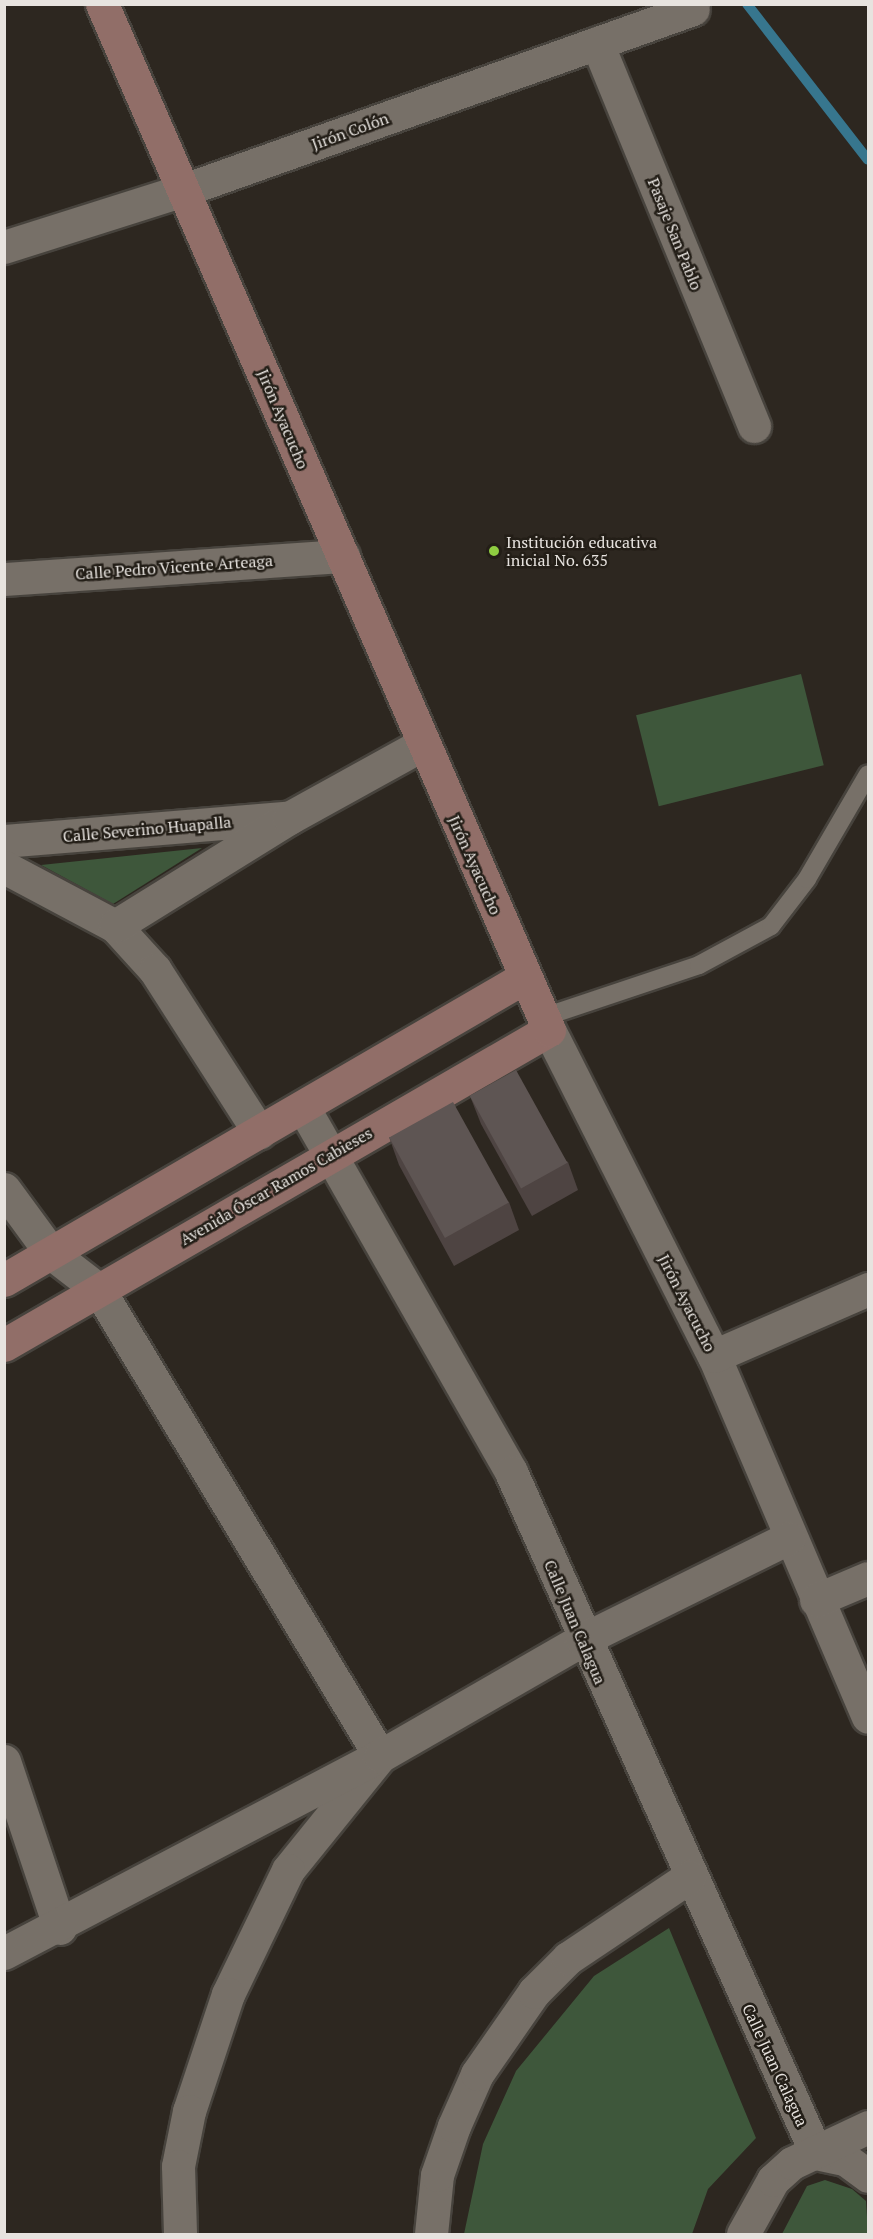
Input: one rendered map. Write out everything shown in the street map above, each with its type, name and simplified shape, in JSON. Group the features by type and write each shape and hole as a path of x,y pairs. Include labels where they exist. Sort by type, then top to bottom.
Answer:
{"street":[{"name":"Jirón Ayacucho","path":"102,4 343,556 421,745 547,1024 714,1356 788,1538 868,1717"},
{"name":"Jirón Colón","path":"4,248 184,190 693,9"},
{"name":"Pasaje San Pablo","path":"597,43 754,426"},
{"name":"Calle Pedro Vicente Arteaga","path":"4,579 343,556"},
{"path":"115,926 289,818 421,745"},
{"name":"Calle Severino Huapalla","path":"4,841 289,818"},
{"path":"4,867 115,926 155,970 259,1132"},
{"path":"4,1280 525,977"},
{"name":"Avenida Óscar Ramos Cabieses","path":"4,1345 547,1024"},
{"name":"Calle Juan Calagua","path":"303,1107 511,1472 582,1640 816,2153"},
{"path":"4,1189 51,1253 99,1290 380,1756"},
{"path":"714,1356 868,1288"},
{"path":"4,1953 60,1928 380,1756 582,1640 788,1538"},
{"path":"816,1600 868,1578"},
{"path":"180,2235 178,2166 186,2122 202,2058 228,1994 288,1870 380,1756"},
{"path":"4,1761 60,1928"},
{"path":"430,2235 437,2175 454,2126 477,2074 534,1992 568,1958 689,1877"},
{"path":"743,2235 773,2180 792,2163 868,2127"},
{"path":"816,2153 845,2160 868,2176"}],"lane":[{"path":"547,1024 699,965 771,926 807,879 868,774"}],"green space":[{"path":"801,674 824,765 659,806 636,715"},
{"path":"202,848 113,904 41,865"},
{"path":"669,1928 756,2138 708,2189 692,2234 464,2234 483,2144 516,2071 594,1976"},
{"path":"825,2180 852,2189 866,2201 868,2234 782,2234 807,2186"}],"building":[{"path":"516,1070 567,1163 521,1188 470,1096"},
{"path":"453,1102 509,1203 445,1238 389,1137"}],"waterway":[{"path":"747,4 868,160"}],"place":[{"name":"Institución educativa inicial No. 635","path":"494,551"}]}
